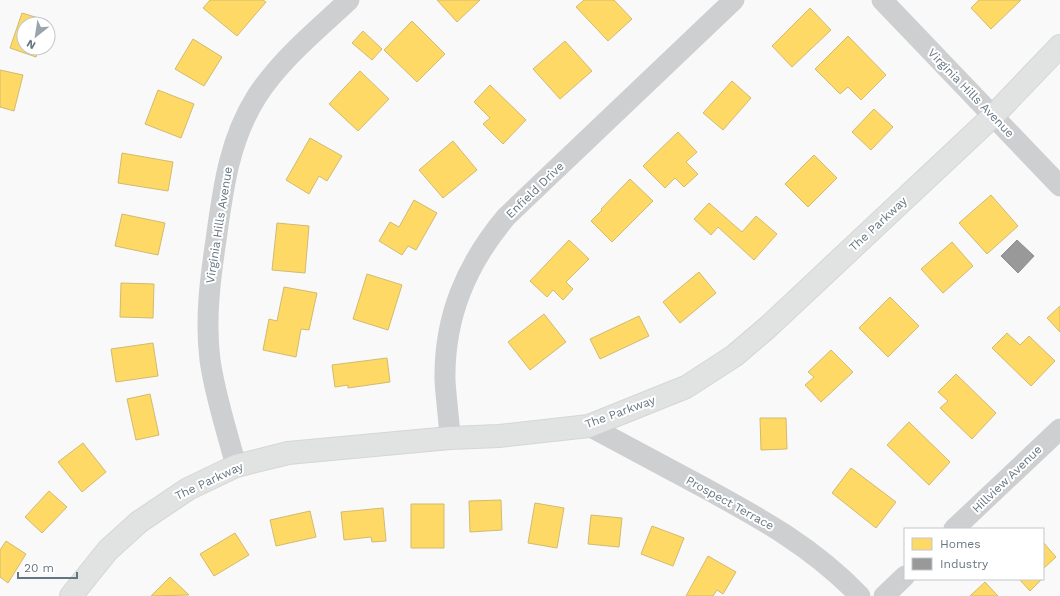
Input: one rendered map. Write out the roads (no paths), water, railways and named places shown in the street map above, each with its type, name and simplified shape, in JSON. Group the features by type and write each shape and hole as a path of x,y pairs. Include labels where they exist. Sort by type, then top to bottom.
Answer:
{"street":[{"name":"Virginia Hills Avenue","path":"236,466 215,387 208,329 209,287 227,166 236,138 258,95 272,76 349,0"},
{"name":"Enfield Drive","path":"450,438 445,380 450,330 463,284 486,241 506,218 734,0"},
{"name":"Virginia Hills Avenue","path":"882,0 1060,186"},
{"name":"The Parkway","path":"71,596 108,550 139,522 188,489 236,466 288,453 450,438 499,436 589,426 686,387 734,356 768,327 993,116 1060,46"},
{"name":"Prospect Terrace","path":"589,426 745,508 784,532 842,577 860,596"},
{"name":"Hillview Avenue","path":"955,528 1060,428"},
{"path":"884,596 904,577"}]}
